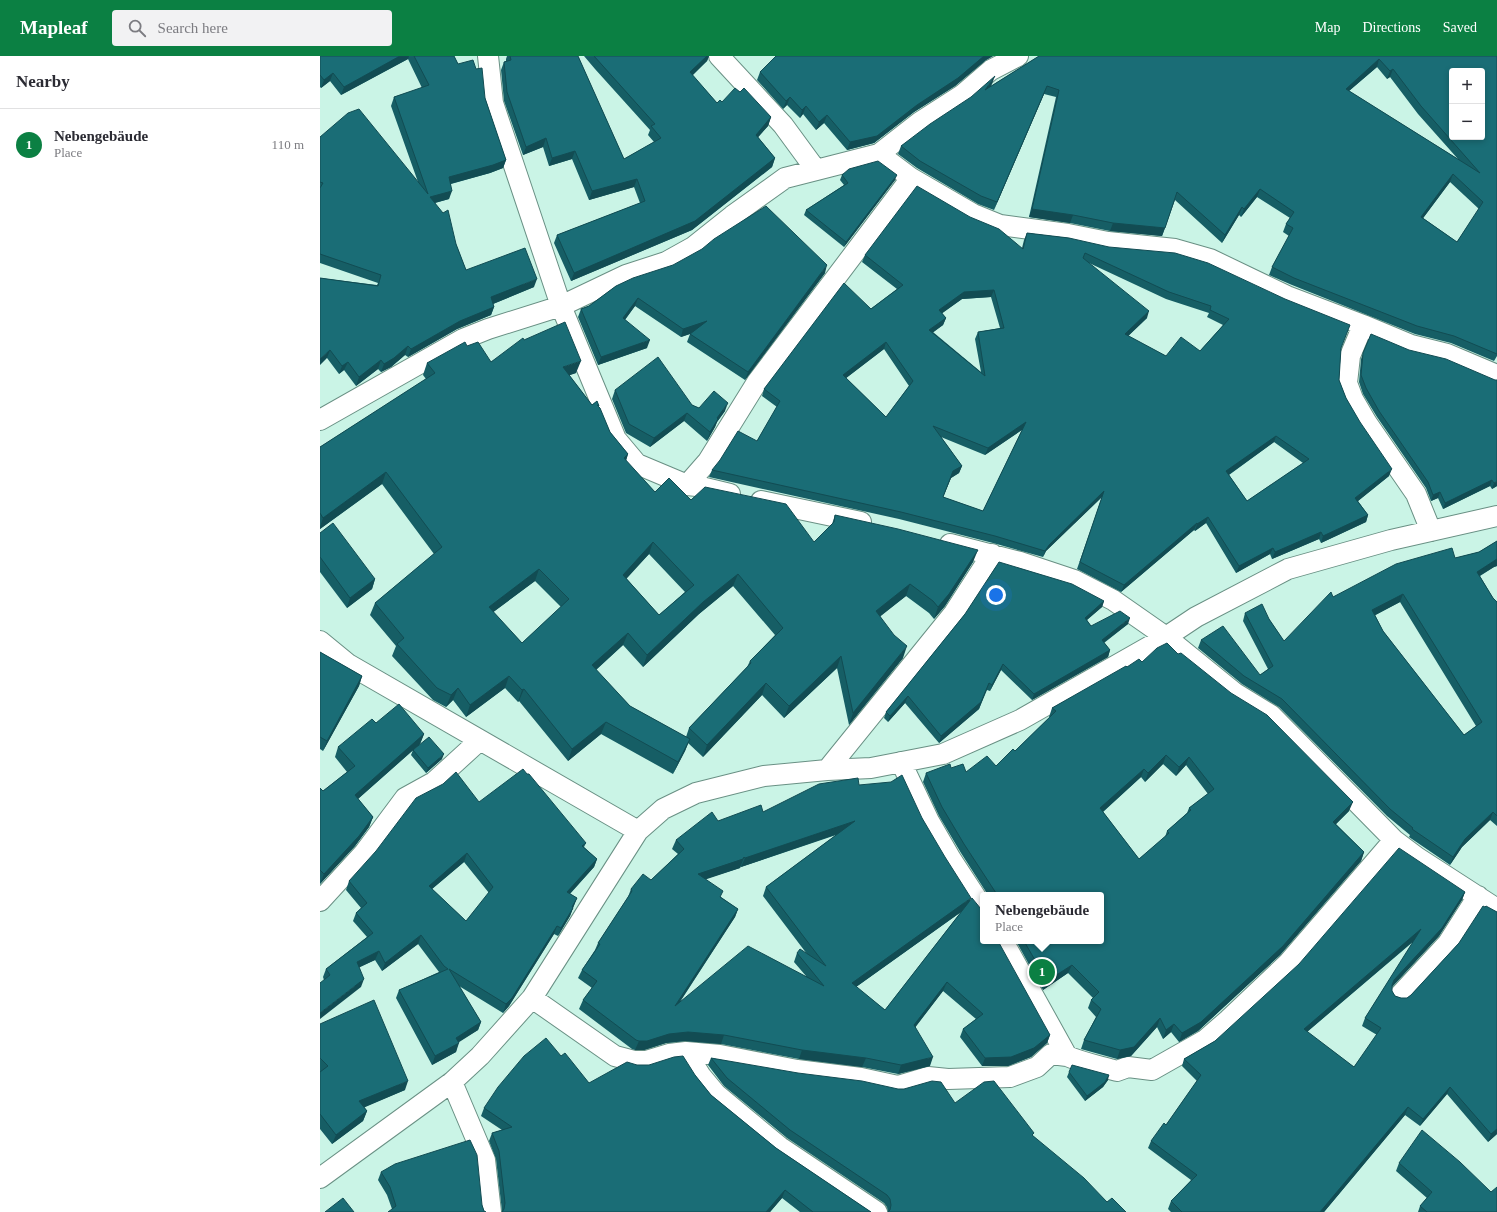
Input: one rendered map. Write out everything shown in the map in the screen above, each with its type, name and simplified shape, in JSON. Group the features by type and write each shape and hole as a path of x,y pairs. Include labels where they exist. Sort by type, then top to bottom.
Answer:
{"street":[{"path":"488,56 493,103 561,306 616,439 637,464 687,485 881,526"},
{"path":"719,56 783,125 816,170"},
{"path":"320,420 463,339 488,329 561,306 626,275 666,262 693,247 732,216 785,178 879,154 920,122 962,95 991,70 1018,56"},
{"path":"879,154 912,178 973,214 1000,225 1068,234 1108,242 1175,249 1210,259 1287,296 1411,345 1447,354 1497,375"},
{"path":"687,485 708,462 757,382 912,178"},
{"path":"1363,325 1350,356 1347,383 1353,399 1367,423 1416,494 1431,531"},
{"path":"320,1178 452,1082 480,1056 532,998 638,831 663,809 696,793 764,776 827,770 871,768 943,754 1020,720 1166,636 1196,617 1288,569 1391,540 1497,516"},
{"path":"933,539 1020,562 1074,580 1113,600 1166,636 1235,693 1271,715 1394,840 1418,858 1497,909"},
{"path":"827,770 954,613 992,554"},
{"path":"320,641 348,664 638,831"},
{"path":"320,901 364,853 405,798 434,782 480,740"},
{"path":"901,762 929,821 950,859 980,904"},
{"path":"532,998 615,1056 634,1062 646,1061 669,1054 686,1052 720,1055 797,1070 861,1078 898,1086 928,1077 948,1079 1010,1077 1036,1067 1052,1054 1067,1056 1083,1063 1095,1064 1117,1071 1128,1067 1152,1070 1205,1040 1288,963 1394,840"},
{"path":"1400,995 1448,943 1478,896"},
{"path":"1005,944 1067,1056"},
{"path":"686,1052 701,1076 716,1094 780,1147 877,1212"},
{"path":"452,1082 485,1160 491,1212"}],"building":[{"path":"320,56 400,56 344,87 333,73 324,80 320,75"},
{"path":"414,56 454,56 458,64 473,60 476,69 482,68 485,98 506,160 449,177 452,191 430,197 443,213 448,210 456,244 466,270 525,248 537,279 491,297 494,307 460,321 411,349 408,346 384,364 381,360 359,377 348,362 342,366 330,350 320,359 320,278 378,286 381,275 320,254 320,188 323,183 320,182 320,137 348,113 359,109 428,194 394,97 429,85"},
{"path":"510,56 578,56 624,159 661,138 651,126 655,124 594,56 707,56 690,72 717,103 720,100 722,102 735,88 740,92 744,88 771,117 756,135 775,158 695,221 574,273 557,235 645,201 637,179 592,191 575,151 552,158 546,138 526,147 507,92 504,62 511,60"},
{"path":"776,56 984,56 958,78 917,105 877,136 850,142 827,115 819,122 806,106 802,110 790,97 786,101 760,72"},
{"path":"1039,56 1497,56 1497,354 1454,336 1417,326 1294,278 1272,267 1293,228 1286,224 1294,212 1260,189 1244,209 1242,207 1225,235 1177,192 1165,228 1113,223 1032,209 1059,90 1047,86 997,202 981,196 920,161 901,146 930,124 971,97 995,76 985,90","holes":["1379,59 1390,71 1393,69 1421,106 1449,138 1449,68 1485,68 1485,140 1451,140 1480,173 1346,89","1453,174 1483,202 1457,242 1421,217"]},
{"path":"878,161 897,175 846,242 806,210 848,183 842,175 849,169"},
{"path":"917,186 970,217 999,229 1023,249 1027,233 1069,238 1109,247 1175,253 1208,263 1285,299 1350,325 1341,348 1339,380 1346,398 1360,422 1392,469 1355,498 1368,515 1323,536 1321,532 1275,552 1273,548 1239,566 1208,517 1197,523 1124,585 1080,562 1104,491 1049,545 1045,551 995,536 901,512 712,470 738,431 757,441 780,401 764,389 844,283 871,309 903,285 865,255","holes":["1085,253 1169,292 1211,306 1210,310 1229,319 1200,351 1181,337 1166,356 1125,334 1149,311 1083,258","994,290 1004,328 978,332 985,376 929,330 946,318 939,310 964,292","886,342 913,381 886,417 843,375","1026,422 983,511 943,497 953,471 962,466 933,426 988,448","1276,436 1309,459 1247,501 1226,471"]},
{"path":"766,206 827,265 748,372 690,334 707,321 683,329 638,298 623,318 650,340 601,357 581,309 589,306 616,286 633,278 673,265 702,249 714,239"},
{"path":"565,322 581,361 563,367 592,405 597,401 599,406 597,405 600,408 610,432 628,454 624,458 655,492 669,478 691,500 705,487 786,504 814,542 834,522 835,515 898,529 978,550 949,594 938,607 933,601 910,584 876,611 894,635 907,646 853,713 841,656 789,706 766,683 707,745 689,728 751,663 750,661 783,628 738,574 703,602 647,655 628,633 592,665 630,706 690,739 678,762 606,722 572,749 524,689 522,690 509,676 470,705 458,688 451,695 437,688 397,644 404,638 375,603 442,547 386,472 323,518 320,513 320,447 435,373 427,363 465,342 467,346 478,342 491,362 523,338 524,340","holes":["653,542 694,585 659,615 623,575","539,569 569,599 522,643 489,607"]},
{"path":"1371,334 1409,350 1446,359 1497,380 1497,481 1494,483 1492,480 1445,503 1440,492 1433,495 1428,482 1379,411 1366,388 1361,375 1363,353"},
{"path":"658,357 692,405 699,408 714,391 728,403 717,418 718,419 710,432 687,413 654,438 629,424 615,390"},
{"path":"333,523 375,579 350,598 320,557 320,533"},
{"path":"1497,541 1497,559 1477,572 1497,602 1497,816 1493,812 1465,839 1453,857 1412,829 1413,828 1390,809 1282,699 1244,676 1201,640 1223,626 1260,675 1273,666 1245,613 1262,604 1269,619 1284,641 1331,592 1333,597 1396,564 1452,548 1455,558 1479,552","holes":["1403,594 1482,722 1464,735 1383,631 1372,610"]},
{"path":"999,562 1072,584 1104,601 1085,618 1091,626 1120,611 1130,618 1102,640 1110,650 1034,694 1003,664 992,685 989,683 981,702 941,736 908,696 890,716 886,712 965,614"},
{"path":"1167,643 1178,654 1181,653 1231,693 1267,715 1353,802 1333,822 1364,852 1283,946 1201,1022 1182,1033 1174,1024 1166,1030 1160,1018 1134,1047 1120,1050 1084,1040 1101,1009 1091,1000 1099,992 1072,965 1047,981 1026,944 1104,944 1104,892 995,892 942,807 926,773 950,764 951,768 963,764 966,772 987,756 996,766 1013,749 1015,751 1056,711 1052,708 1139,659 1142,662 1157,648","holes":["1166,755 1179,767 1189,757 1214,789 1189,808 1191,810 1167,831 1169,833 1139,859 1100,808 1144,769 1148,773"]},
{"path":"320,652 362,676 327,741 320,737"},
{"path":"399,704 424,734 355,795 373,817 359,836 324,874 320,870 320,788 323,791 355,766 338,747 372,719 376,723"},
{"path":"429,737 444,754 428,768 413,750"},
{"path":"523,769 527,774 529,774 586,843 582,846 597,859 567,892 577,898 572,907 573,908 561,928 557,926 512,998 506,1004 449,969 481,1022 456,1038 459,1043 435,1056 399,990 448,969 444,966 421,935 385,963 379,951 357,962 364,979 320,1013 320,983 330,975 326,969 373,933 356,913 367,903 349,881 376,851 416,798 443,784 456,772 479,802","holes":["467,853 493,887 466,921 429,886"]},
{"path":"902,775 922,818 971,898 852,983 885,1010 972,898 980,908 980,944 1000,944 1050,1035 1034,1048 1011,1057 985,1058 963,1029 983,1014 947,982 914,1025 933,1057 901,1065 866,1058 802,1050 724,1035 688,1032 669,1034 647,1041 639,1041 583,1000 597,981 582,970 600,944 598,943 632,891 631,889 643,874 651,880 684,849 676,840 712,812 718,821 761,805 763,812 819,784 858,778 859,785 891,782","holes":["855,821 766,887 826,966 800,949 797,953 824,986 748,946 675,1006 738,909 720,897 723,891 698,874 743,859 744,857 745,858"]},
{"path":"1399,848 1465,892 1442,928 1394,980 1392,991 1395,996 1407,998 1411,995 1459,943 1483,906 1497,912 1497,1129 1491,1134 1450,1087 1423,1119 1408,1107 1320,1212 1182,1212 1171,1201 1197,1175 1151,1141 1164,1123 1166,1125 1201,1075 1184,1059 1215,1041 1299,964","holes":["1421,929 1365,1018 1381,1028 1354,1067 1304,1029"]},
{"path":"374,1000 408,1081 359,1101 367,1111 336,1135 320,1114 320,1072 328,1066 320,1058 320,1024"},
{"path":"546,1038 561,1056 565,1053 589,1083 627,1062 637,1065 649,1065 674,1057 683,1056 695,1075 711,1095 776,1148 871,1212 813,1212 785,1190 766,1212 502,1212 505,1203 499,1151 492,1133 512,1127 484,1108 498,1087 524,1056"},
{"path":"711,1058 798,1073 862,1081 898,1089 904,1089 932,1081 941,1082 955,1103 984,1082 994,1081 1034,1133 1032,1135 1084,1178 1107,1202 1112,1198 1126,1212 888,1212 891,1205 890,1199 887,1195 790,1130 727,1078"},
{"path":"1072,1065 1109,1075 1105,1082 1087,1096 1069,1072"},
{"path":"1422,1130 1460,1162 1491,1192 1497,1187 1497,1212 1427,1212 1420,1206 1432,1192 1399,1163"},
{"path":"470,1140 477,1155 482,1205 484,1211 486,1212 388,1212 396,1206 390,1187 381,1172 395,1164"},
{"path":"343,1198 354,1212 325,1212"}],"place":[{"name":"Nebengebäude","path":"1042,972"}]}
